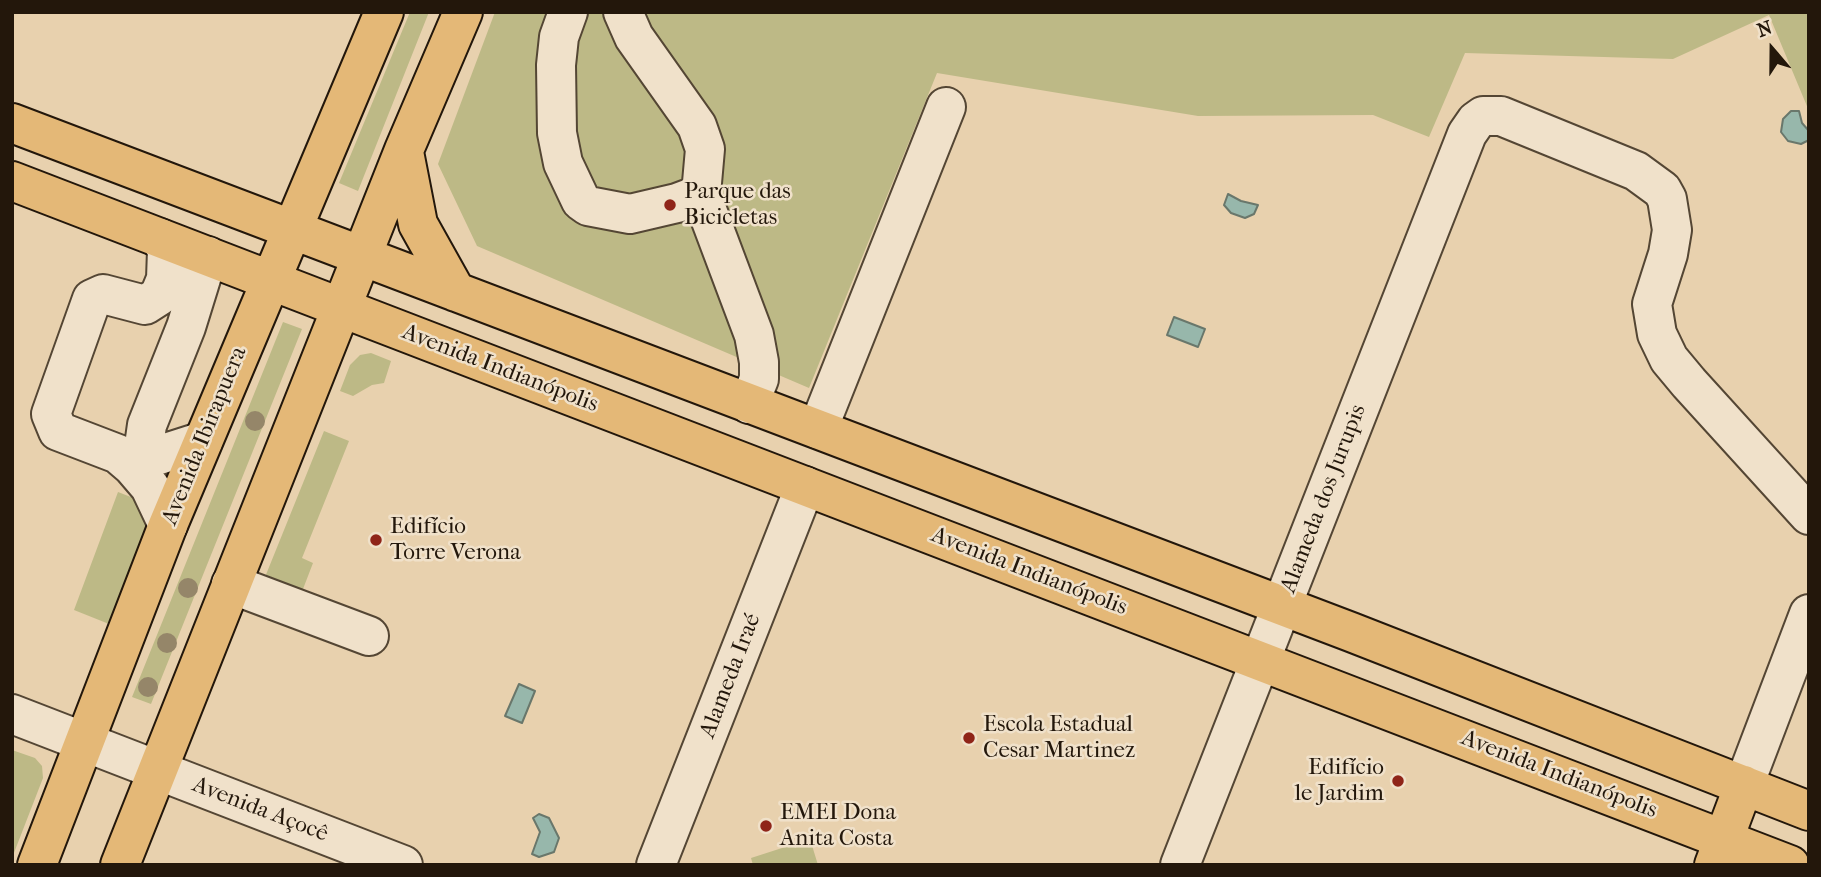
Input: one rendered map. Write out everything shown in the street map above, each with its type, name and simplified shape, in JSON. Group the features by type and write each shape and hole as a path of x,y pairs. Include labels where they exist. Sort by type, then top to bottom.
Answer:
{"main road":[{"name":"Avenida Ibirapuera","path":"37,865 168,525 290,229 384,12"},
{"path":"120,865 404,150 463,12"},
{"path":"12,123 818,429 1809,811"},
{"path":"404,150 418,224 456,292"},
{"name":"Avenida Indianópolis","path":"12,181 1260,661 1718,852 1790,865"},
{"path":"1718,852 1744,786"}],"street":[{"path":"568,12 557,51 557,133 563,163 581,201 587,206 630,214 702,194"},
{"path":"623,12 634,37 697,126 705,149 702,194 754,335 759,362 759,379 749,404"},
{"path":"818,429 946,107"},
{"name":"Alameda dos Jurupis","path":"1181,865 1467,134 1475,121 1483,116 1501,116 1636,171 1662,190 1667,199 1672,230 1668,254 1652,304 1657,334 1669,359 1689,383 1809,515"},
{"path":"160,237 167,250 166,279 172,308"},
{"path":"168,525 147,467 144,446 147,425 172,308 208,256"},
{"path":"172,308 137,305 103,294 92,299 51,414 58,431 147,467 203,441"},
{"name":"Alameda Iraé","path":"656,865 805,486"},
{"path":"231,584 369,636"},
{"path":"1744,786 1809,614"},
{"name":"Avenida Açocê","path":"12,714 403,865"}],"shaded area":[{"path":"410,12 429,12 358,191 339,183"},
{"name":"Parque das Bicicletas","path":"495,12 1809,12 1809,111 1769,15 1673,59 1465,53 1429,137 1373,115 1198,116 937,73 809,388 477,246 438,164"},
{"path":"1791,111 1799,111 1802,123 1809,131 1809,140 1801,144 1788,141 1781,132 1783,119"},
{"path":"1228,194 1258,205 1254,214 1245,218 1231,213 1224,205"},
{"path":"1174,317 1205,329 1198,347 1167,335"},
{"path":"283,322 302,329 151,704 132,697"},
{"path":"371,353 391,361 384,383 372,385 353,396 340,391 350,365 360,355"},
{"path":"324,431 349,441 302,558 313,563 298,602 261,587"},
{"path":"118,492 154,506 109,624 74,610"},
{"path":"519,684 535,691 522,723 505,716"},
{"path":"12,750 35,758 42,766 43,778 12,858"},
{"path":"539,814 549,818 559,838 554,852 539,857 532,854 540,832 533,818"},
{"path":"810,839 818,865 753,865 751,858"}],"place":[{"name":"Parque das Bicicletas","path":"670,205"},
{"name":"Edifício Torre Verona","path":"376,540"},
{"name":"Escola Estadual Cesar Martinez","path":"969,738"},
{"name":"Edifício le Jardim","path":"1398,781"},
{"name":"EMEI Dona Anita Costa","path":"766,826"}]}
